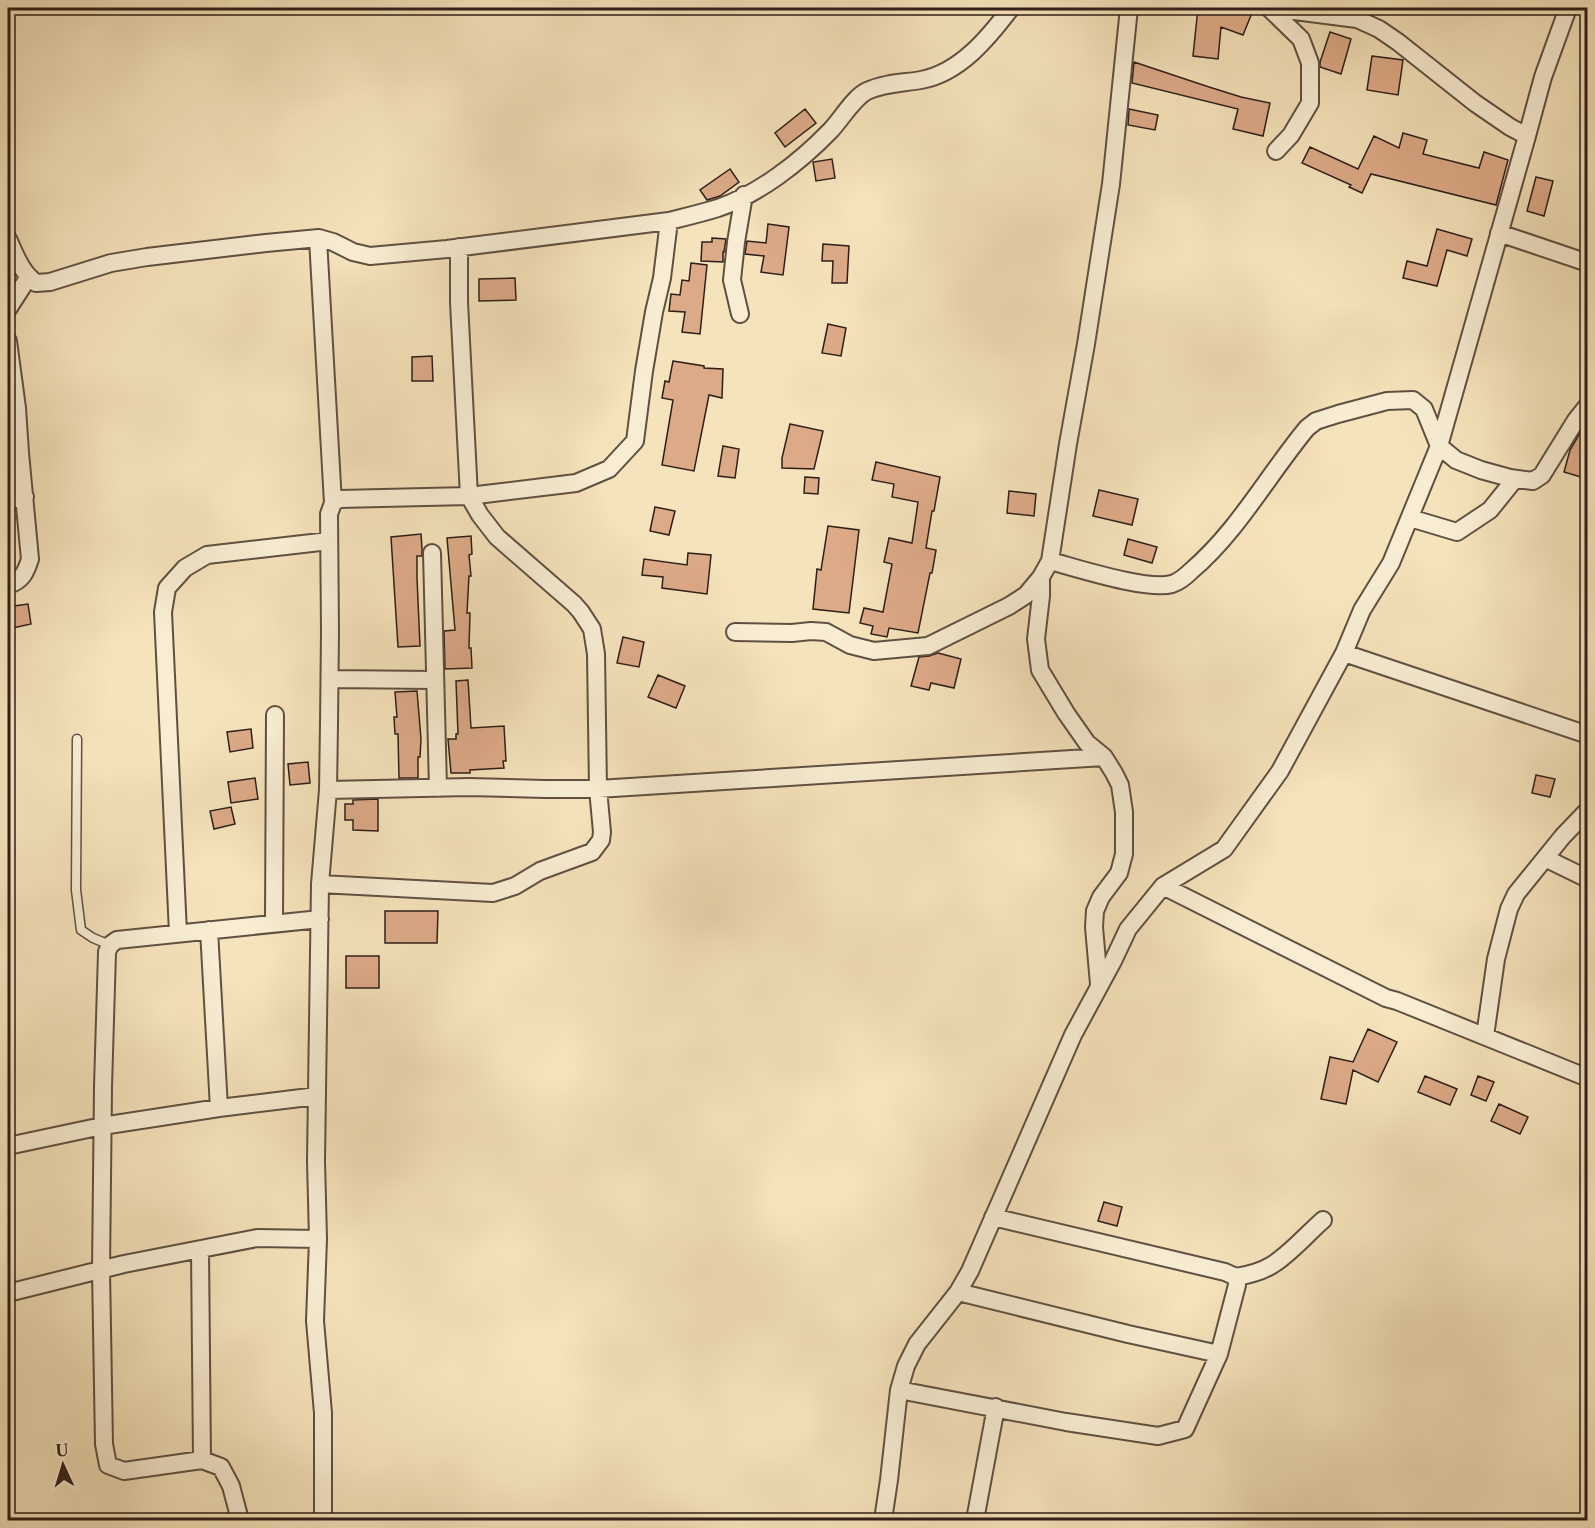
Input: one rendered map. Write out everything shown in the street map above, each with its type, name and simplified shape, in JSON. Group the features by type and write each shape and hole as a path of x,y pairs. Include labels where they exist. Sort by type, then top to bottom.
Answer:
{"street":[{"path":"8,239 20,266 28,278 36,284 50,282 111,263 147,257 318,238 370,256 669,220 719,208 772,180 830,131 866,92 902,82 923,80 947,71 973,52 998,26 1011,8"},
{"path":"735,632 826,632 850,645 874,651 928,646 1009,606 1026,595 1041,577 1050,561 1112,184 1128,8"},
{"path":"1269,8 1357,19 1379,29 1474,103 1527,136"},
{"path":"1269,8 1301,39 1310,63 1311,79 1310,103 1291,135 1276,151"},
{"path":"883,1521 899,1390 906,1366 917,1344 958,1292 970,1270 1073,1035 1113,962 1128,929 1163,886 1224,849 1280,771 1344,653 1362,610 1391,563 1439,446 1543,77 1568,8"},
{"path":"740,314 732,280 744,195"},
{"path":"333,503 339,499 470,496 576,483 609,469 635,441 644,371 662,278 669,220"},
{"path":"1499,232 1587,263"},
{"path":"318,238 333,503 329,514 328,790 320,884 316,1161 318,1239 315,1321 323,1413 323,1521"},
{"path":"320,884 493,893 515,886 540,871 592,852 601,840 596,654 592,629 574,604 496,537 470,496 459,302 459,247"},
{"path":"8,309 28,278"},
{"path":"8,341 12,409 20,453 30,559 21,578 8,585"},
{"path":"1050,561 1150,586 1173,584 1207,558 1252,502 1306,428 1316,421 1338,414 1387,401 1413,400 1424,409 1439,446 1463,464 1515,479 1533,481 1542,475 1587,405"},
{"path":"1410,518 1457,532 1490,510 1515,479"},
{"path":"8,500 25,497"},
{"path":"178,933 163,612 167,588 185,568 207,555 329,541"},
{"path":"432,553 438,788"},
{"path":"1041,577 1036,639 1040,670 1087,743 1104,757 1120,786 1125,836 1124,854 1119,873 1101,897 1095,911 1094,927 1100,984"},
{"path":"1344,653 1587,735"},
{"path":"330,680 434,680"},
{"path":"274,923 275,715"},
{"path":"328,790 469,787 598,789 1104,757"},
{"path":"1485,1036 1496,958 1509,909 1516,894 1587,810"},
{"path":"1547,856 1551,861 1587,879"},
{"path":"1163,886 1386,998 1587,1078"},
{"path":"240,1521 231,1486 221,1467 202,1460 124,1471 108,1465 104,1444 101,1270 107,952 110,945 117,940 320,919"},
{"path":"209,930 219,1108"},
{"path":"8,1146 102,1126 317,1096"},
{"path":"993,1217 1226,1272 1236,1277 1252,1274 1271,1266 1323,1220"},
{"path":"8,1293 101,1270 257,1238 318,1239"},
{"path":"200,1250 202,1460"},
{"path":"899,1390 1066,1422 1158,1436 1185,1429 1219,1354 1237,1285 1236,1277"},
{"path":"958,1292 1219,1354"},
{"path":"975,1521 996,1407"}],"lane":[{"path":"77,739 76,890 81,930 110,945"}],"building":[{"path":"1198,8 1254,8 1243,35 1221,27 1218,59 1193,56"},
{"path":"1330,32 1351,39 1341,74 1320,67"},
{"path":"1372,56 1403,60 1398,95 1367,90"},
{"path":"1134,62 1241,97 1270,103 1263,136 1233,129 1238,109 1132,83"},
{"path":"805,109 816,123 785,147 775,133"},
{"path":"1129,109 1158,115 1155,130 1128,125"},
{"path":"1403,133 1427,140 1423,154 1479,168 1484,152 1508,160 1496,205 1371,174 1362,193 1349,187 1351,185 1302,163 1310,147 1358,169 1374,136 1399,148"},
{"path":"832,159 835,178 816,181 813,162"},
{"path":"730,169 739,182 720,196 707,200 700,190"},
{"path":"1536,177 1553,181 1544,216 1527,211"},
{"path":"768,224 789,227 783,275 761,272 764,256 745,254 747,241 766,243"},
{"path":"1437,229 1472,239 1467,256 1447,250 1437,286 1403,278 1407,261 1427,266"},
{"path":"712,238 726,239 723,262 701,261 702,242 712,242"},
{"path":"823,244 849,246 847,283 832,283 833,261 822,261"},
{"path":"691,263 707,265 700,334 682,332 685,312 669,311 671,294 680,295 682,280 689,281"},
{"path":"515,278 516,300 479,301 479,279"},
{"path":"828,324 846,328 841,356 822,353"},
{"path":"432,356 433,381 412,381 412,357"},
{"path":"673,361 704,366 704,368 723,369 722,398 709,395 694,471 662,465 673,400 662,398 665,381 669,382"},
{"path":"790,424 823,431 814,469 782,468"},
{"path":"1580,433 1587,435 1587,453 1581,477 1564,472 1570,450"},
{"path":"723,446 739,449 735,478 718,476"},
{"path":"876,462 940,477 926,548 936,550 918,633 889,628 887,637 871,634 873,626 860,623 864,608 883,612 892,564 884,562 889,538 912,543 918,502 892,497 894,484 872,480"},
{"path":"805,477 819,478 818,494 804,493"},
{"path":"1099,490 1138,499 1132,525 1093,516"},
{"path":"1009,491 1036,494 1034,516 1007,513"},
{"path":"655,507 675,511 669,535 650,531"},
{"path":"828,526 859,530 849,613 813,609 817,569 821,570"},
{"path":"421,534 422,556 417,556 420,646 398,647 391,537"},
{"path":"471,536 472,554 469,555 471,576 469,576 467,613 470,613 469,648 471,648 472,668 445,669 444,631 455,630 447,538"},
{"path":"1128,539 1157,547 1152,563 1124,555"},
{"path":"688,553 711,555 707,594 662,588 663,577 642,575 644,559 687,565"},
{"path":"28,604 31,624 8,629 8,609"},
{"path":"623,637 644,642 639,667 617,663"},
{"path":"938,653 961,659 954,688 931,683 929,690 911,686 919,657"},
{"path":"658,675 685,686 676,708 648,697"},
{"path":"468,680 471,728 504,726 506,761 503,761 504,768 451,773 448,739 456,739 456,734 458,734 456,681"},
{"path":"417,691 421,739 418,778 399,778 398,734 395,734 394,717 397,717 395,692"},
{"path":"251,729 253,748 230,752 227,732"},
{"path":"308,762 310,783 290,785 288,764"},
{"path":"1536,775 1555,779 1550,797 1532,793"},
{"path":"255,778 258,799 231,803 228,782"},
{"path":"378,799 378,831 353,830 353,820 345,820 345,804 353,804 353,800"},
{"path":"231,807 235,824 214,829 210,811"},
{"path":"385,911 438,911 437,943 385,943"},
{"path":"346,956 379,956 379,988 346,988"},
{"path":"1368,1029 1397,1042 1378,1082 1353,1070 1346,1104 1321,1099 1330,1057 1353,1062"},
{"path":"1425,1076 1457,1089 1450,1105 1418,1092"},
{"path":"1478,1076 1494,1082 1486,1101 1471,1095"},
{"path":"1499,1104 1528,1117 1520,1134 1491,1121"},
{"path":"1104,1202 1122,1207 1117,1226 1098,1221"}]}
